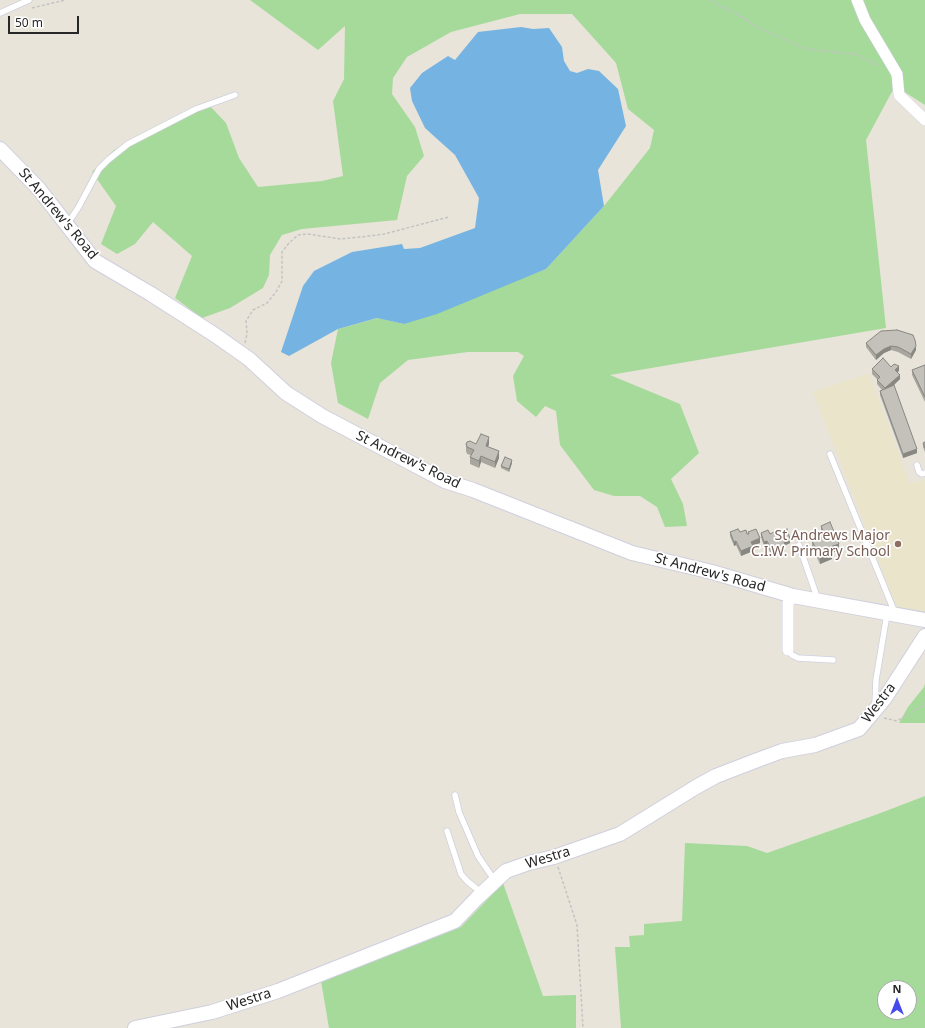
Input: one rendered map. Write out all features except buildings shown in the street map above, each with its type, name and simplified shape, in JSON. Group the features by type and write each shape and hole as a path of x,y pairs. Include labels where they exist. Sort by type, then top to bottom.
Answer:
{"street":[{"path":"857,0 865,20 897,74 899,95 925,120"},
{"name":"St Andrew's Road","path":"0,148 39,189 95,261 151,294 215,335 243,355 286,394 322,416 445,481 473,490 632,553 712,572 794,596 925,620"},
{"path":"788,650 788,603 794,596"},
{"name":"Westra","path":"135,1028 212,1012 278,991 456,921 482,893 506,871 529,863 554,857 620,834 716,776 755,760 782,751 815,745 859,730 874,713 925,636"}],"lane":[{"path":"0,13 29,0"},
{"path":"66,225 78,208 99,169 128,144 196,109 236,95"},
{"path":"830,454 892,614 876,680 874,713"},
{"path":"916,465 922,474 925,473"},
{"path":"799,546 818,600"},
{"path":"788,650 792,655 798,658 833,660"},
{"path":"455,795 459,812 478,856 495,881"},
{"path":"447,831 461,874 482,893"}],"path":[{"path":"709,0 744,18 755,26 806,49 855,54 897,74"},
{"path":"243,355 247,334 246,321 253,310 268,303 276,292 282,281 282,252 298,235 308,234 340,239 361,237 384,234 449,217"},
{"path":"874,713 897,721 925,704"},
{"path":"554,857 577,925 583,1028"}],"shaded area":[{"name":"St Andrews Major C.I.W. Primary School","path":"869,373 910,484 925,479 925,613 909,611 898,607 895,603 813,392"}],"green space":[{"path":"250,0 925,0 925,105 895,86 866,140 886,328 610,375 680,404 699,453 671,479 683,504 687,526 665,527 657,507 640,496 614,496 594,490 560,445 556,411 545,406 536,417 517,401 513,376 524,356 518,352 468,352 408,360 380,383 368,419 338,403 331,363 338,329 378,318 404,324 546,269 604,206 650,148 654,130 628,109 616,63 572,14 520,14 451,32 407,57 393,78 392,94 415,127 424,156 407,176 397,220 302,229 282,235 270,255 269,275 263,288 230,308 202,318 175,298 192,256 153,222 135,244 117,254 101,244 116,206 92,172 114,150 161,125 209,105 226,123 239,158 258,187 322,181 343,176 333,101 344,79 345,26 318,50"},
{"path":"925,683 925,723 899,723 908,707 924,687"},
{"path":"925,796 925,1028 621,1028 615,947 630,947 629,936 644,935 644,924 682,921 685,843 747,846 767,853"},
{"path":"503,883 543,996 576,995 576,1028 329,1028 321,981 461,927"}],"water":[{"path":"521,27 533,29 549,28 562,47 564,61 570,71 577,73 588,69 599,71 618,89 626,126 598,170 604,206 546,269 437,314 404,324 377,318 338,329 289,356 281,352 303,286 314,271 352,252 402,244 404,249 420,248 475,228 479,198 455,155 425,128 412,101 410,88 422,73 448,56 455,60 478,32"}],"place":[{"name":"St Andrews Major C.I.W. Primary School","path":"898,544"}]}
